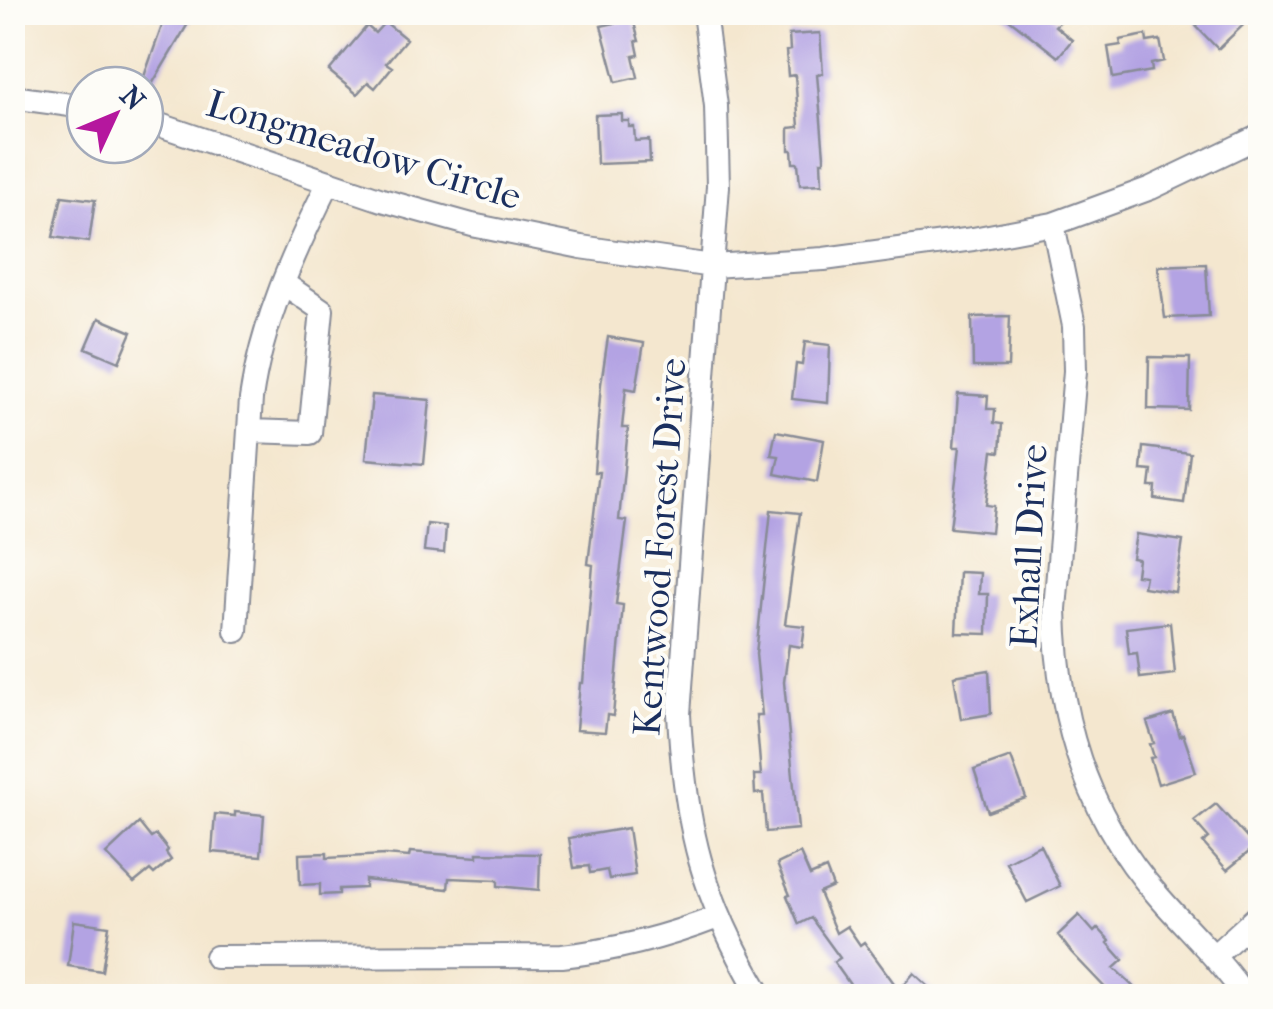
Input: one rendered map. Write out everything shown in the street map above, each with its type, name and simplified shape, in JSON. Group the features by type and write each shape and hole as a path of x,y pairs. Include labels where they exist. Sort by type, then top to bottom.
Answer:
{"street":[{"name":"Kentwood Forest Drive","path":"704,12 716,106 718,186 679,714 689,822 703,880 718,917 761,996"},
{"path":"12,97 65,104"},
{"name":"Longmeadow Circle","path":"165,127 472,225 581,247 712,266 824,260 1053,224 1151,188 1260,136"},
{"path":"236,631 256,364 283,283 329,182"},
{"name":"Exhall Drive","path":"1053,224 1074,326 1076,371 1055,609 1062,698 1070,737 1104,818 1129,860 1214,954 1245,996"},
{"path":"248,431 310,433 322,310 283,283"},
{"path":"1214,954 1260,914"},
{"path":"216,957 562,956 660,939 718,917"}],"building":[{"path":"167,12 195,12 163,65 148,65"},
{"path":"1000,12 1048,12 1059,22 1055,26 1072,40 1058,57"},
{"path":"1211,12 1257,12 1218,49 1196,26"},
{"path":"633,19 639,41 639,55 633,56 638,77 616,82 601,26"},
{"path":"385,22 406,39 386,63 392,67 375,88 368,82 357,94 329,71 367,26 375,33"},
{"path":"820,33 823,73 817,74 824,156 822,184 800,185 798,163 793,163 789,150 789,128 799,127 795,75 788,76 786,51 790,50 789,35"},
{"path":"1146,35 1147,42 1160,40 1164,61 1151,64 1152,71 1113,78 1108,47 1121,45 1120,40"},
{"path":"622,114 622,121 629,121 629,127 634,127 635,141 649,140 650,162 597,164 595,115"},
{"path":"62,196 95,200 89,242 53,237"},
{"path":"1206,264 1209,316 1165,318 1158,266"},
{"path":"1010,316 1008,367 973,367 972,317"},
{"path":"99,318 132,332 119,362 86,348"},
{"path":"608,337 644,343 636,390 626,388 622,428 628,428 619,520 627,521 616,604 623,605 613,716 607,715 605,732 576,730 593,565 588,564 599,472 594,472"},
{"path":"805,342 830,345 828,403 792,399 796,364 802,365"},
{"path":"1149,357 1190,358 1189,410 1148,409"},
{"path":"958,394 988,396 987,409 995,409 994,423 1002,424 1000,452 993,451 986,505 994,506 991,532 950,528 960,447 954,447"},
{"path":"372,395 430,400 424,464 366,459"},
{"path":"776,431 824,440 817,482 775,474 779,456 771,455"},
{"path":"1143,447 1190,453 1184,503 1155,499 1156,487 1150,487 1152,471 1141,470"},
{"path":"771,510 800,513 785,624 805,626 802,647 789,645 784,682 798,829 766,832 763,793 755,794 754,775 761,775 756,715 762,715 756,654"},
{"path":"427,524 446,526 444,553 424,551"},
{"path":"1136,534 1183,541 1175,592 1143,587 1145,576 1136,575 1138,559 1132,558"},
{"path":"959,572 980,573 979,594 988,594 987,634 956,633"},
{"path":"1170,623 1175,674 1140,678 1137,653 1129,654 1126,628"},
{"path":"989,670 991,714 961,719 954,676"},
{"path":"1173,714 1196,772 1158,784 1150,758 1154,757 1150,744 1154,743 1147,722"},
{"path":"1011,757 1026,798 988,812 974,770"},
{"path":"1216,804 1255,847 1227,870 1203,843 1209,838 1194,821"},
{"path":"235,812 264,815 261,856 212,852 215,814 235,816"},
{"path":"139,823 151,838 156,835 171,860 134,883 106,854"},
{"path":"628,828 635,875 609,879 607,870 590,873 589,866 574,868 569,838"},
{"path":"1040,845 1060,886 1027,902 1006,862"},
{"path":"410,852 477,857 477,853 540,854 539,890 498,886 498,880 449,878 448,889 365,880 365,888 339,889 339,894 320,895 320,884 300,885 299,854 327,853 327,858 409,857"},
{"path":"800,853 810,876 826,869 833,887 819,893 836,933 847,926 860,945 864,942 899,990 914,973 939,996 858,996 834,962 840,958 811,918 799,924 787,896 790,895 777,864"},
{"path":"1079,915 1094,932 1098,928 1110,941 1123,960 1114,968 1143,996 1113,996 1071,952 1058,935"},
{"path":"74,921 109,926 102,971 68,966"}]}
